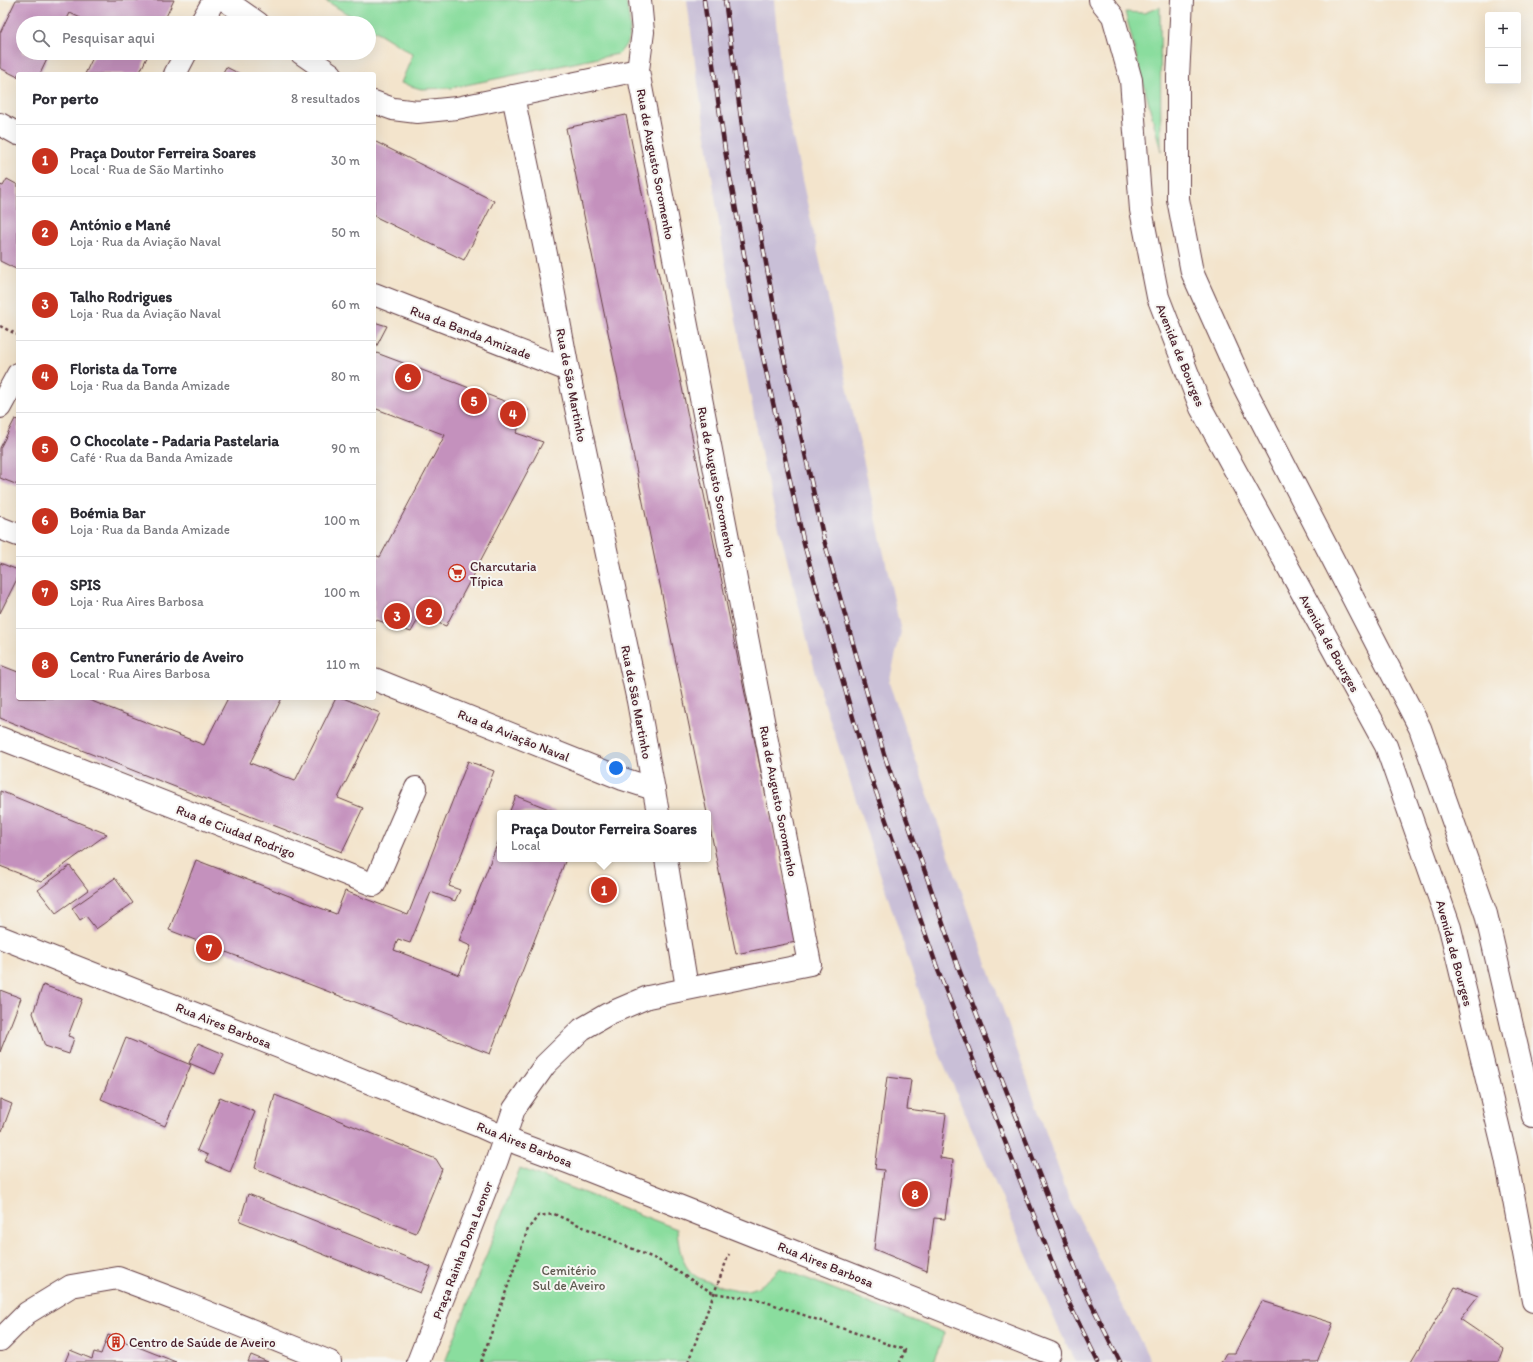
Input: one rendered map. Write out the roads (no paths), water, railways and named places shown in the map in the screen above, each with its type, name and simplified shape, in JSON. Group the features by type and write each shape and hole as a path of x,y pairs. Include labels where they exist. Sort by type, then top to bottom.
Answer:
{"street":[{"path":"205,16 214,0"},
{"path":"225,0 248,16"},
{"name":"Rua de Augusto Soromenho","path":"640,0 643,32 638,70 810,964"},
{"name":"Avenida de Bourges","path":"1100,0 1112,16 1131,80 1141,210 1158,297 1201,408 1386,746 1450,928 1506,1158 1533,1301"},
{"path":"1182,0 1178,77 1178,199 1192,272 1241,381 1420,728 1486,914 1533,1116"},
{"path":"176,72 182,60"},
{"path":"311,60 328,72"},
{"path":"376,103 393,109 417,112 457,108 638,70"},
{"name":"Rua de São Martinho","path":"513,96 552,278 568,370 638,701 657,810"},
{"path":"0,124 16,133"},
{"name":"Rua da Banda Amizade","path":"376,295 568,370"},
{"path":"0,407 16,378"},
{"path":"0,528 16,534"},
{"name":"Rua da Aviação Naval","path":"376,680 654,790"},
{"name":"Rua de Ciudad Rodrigo","path":"0,738 374,885 416,788"},
{"path":"666,862 687,988"},
{"name":"Rua Aires Barbosa","path":"0,937 1050,1353"},
{"name":"Praça Rainha Dona Leonor","path":"418,1362 497,1160 514,1109 545,1065 582,1029 608,1014 648,997 810,964"},
{"path":"0,1340 28,1313 71,1286 118,1278 187,1304 330,1362"}],"railway":[{"path":"704,0 725,150 761,348 804,544 865,760 938,970 1065,1295 1098,1362"},
{"path":"725,0 745,148 781,345 824,540 884,754 957,964 1083,1287 1120,1362"}],"place":[{"name":"Boémia Bar","path":"408,377"},
{"name":"O Chocolate - Padaria Pastelaria","path":"474,401"},
{"name":"Florista da Torre","path":"513,414"},
{"name":"Charcutaria Típica","path":"457,573"},
{"name":"António e Mané","path":"429,612"},
{"name":"Talho Rodrigues","path":"397,616"},
{"name":"Praça Doutor Ferreira Soares","path":"604,890"},
{"name":"SPIS","path":"209,948"},
{"name":"Centro Funerário de Aveiro","path":"915,1194"},
{"name":"Centro de Saúde de Aveiro","path":"116,1342"}],"park label":[{"name":"Cemitério Sul de Aveiro","path":"569,1278"}]}
